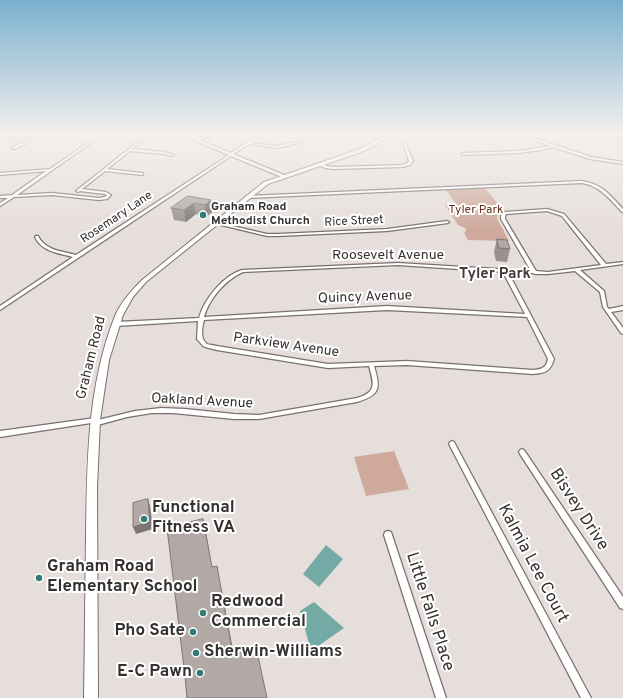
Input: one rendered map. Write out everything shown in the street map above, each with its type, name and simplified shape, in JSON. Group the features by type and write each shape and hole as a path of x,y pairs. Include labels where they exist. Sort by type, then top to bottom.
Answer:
{"street":[{"path":"0,205 56,166"},
{"path":"71,196 110,166"},
{"name":"Rosemary Lane","path":"0,308 214,166"},
{"path":"259,166 284,176"},
{"name":"Graham Road","path":"91,698 92,488 95,422 105,360 122,307 135,289 266,183 315,166"},
{"path":"323,166 334,168 406,166"},
{"path":"0,174 50,170"},
{"path":"104,170 142,174"},
{"path":"247,197 576,182 589,183 598,186 623,210"},
{"path":"0,197 44,194 98,199 109,196 106,193 79,190"},
{"path":"615,203 623,203"},
{"path":"535,272 503,219 506,213 546,210 563,215 605,266"},
{"name":"Rice Street","path":"215,223 267,235 278,236 387,230 447,222"},
{"path":"37,237 39,243 45,248 77,257"},
{"name":"Roosevelt Avenue","path":"202,319 209,299 232,276 242,271 381,264 556,273 623,263"},
{"path":"577,270 602,292 608,311 623,332"},
{"path":"505,271 529,316"},
{"name":"Quincy Avenue","path":"202,319 387,308 529,316"},
{"path":"608,311 623,308"},
{"name":"Parkview Avenue","path":"202,319 200,339 201,342 208,346 314,365 345,366 418,363 533,372 542,371 551,364 551,359 529,316"},
{"path":"116,324 202,319"},
{"name":"Oakland Avenue","path":"0,434 95,422 148,411 174,411 243,418 266,416 357,400 368,397 375,390 376,382 371,365"},
{"name":"Kalmia Lee Court","path":"452,444 586,698"},
{"name":"Bisvey Drive","path":"522,452 623,605"},
{"name":"Little Falls Place","path":"388,536 441,698"}],"green space":[{"name":"Tyler Park","path":"485,188 504,211 498,214 497,218 509,241 468,240 464,233 466,231 465,228 458,225 445,205 456,204 446,190"},
{"path":"394,451 409,489 366,496 354,457"}],"water":[{"path":"326,545 343,559 319,587 303,574"},
{"path":"314,602 344,628 311,651 300,611"}],"building":[{"path":"188,196 211,200 205,205 194,203 184,210 171,208"},
{"path":"497,239 507,240 510,249 499,248"},
{"path":"148,499 150,522 133,527 133,503"},
{"name":"Redwood Commercial","path":"203,519 212,567 217,566 233,655 256,647 267,698 187,698 167,528"}],"place":[{"name":"Graham Road Methodist Church","path":"203,215"},
{"name":"Functional Fitness VA","path":"144,519"},
{"name":"Graham Road Elementary School","path":"39,578"},
{"name":"Redwood Commercial","path":"203,613"},
{"name":"Pho Sate","path":"193,632"},
{"name":"Sherwin-Williams","path":"196,653"},
{"name":"E-C Pawn","path":"200,673"}],"district":[{"name":"Tyler Park","path":"495,275"}]}
